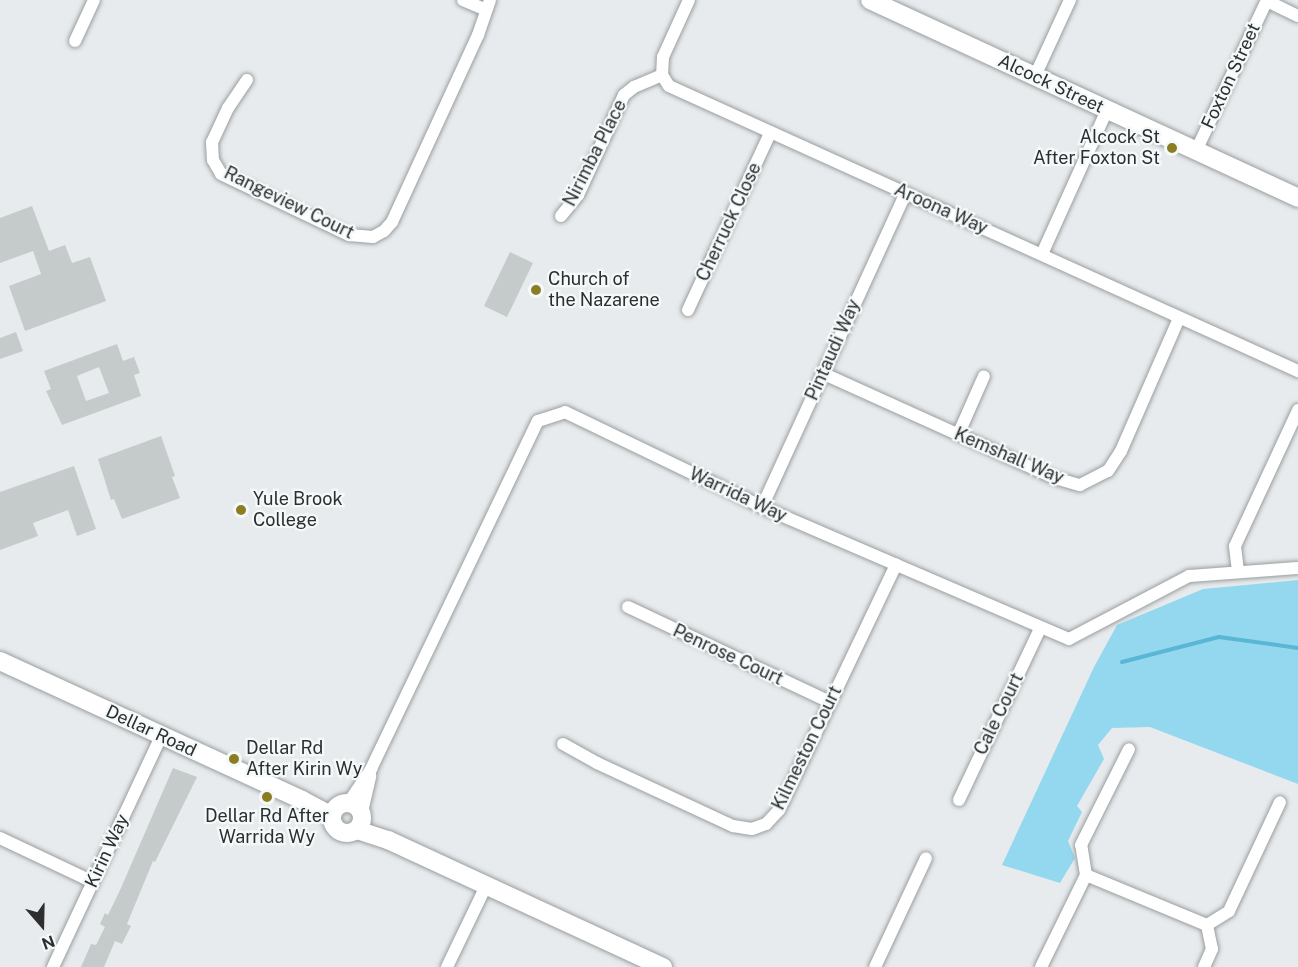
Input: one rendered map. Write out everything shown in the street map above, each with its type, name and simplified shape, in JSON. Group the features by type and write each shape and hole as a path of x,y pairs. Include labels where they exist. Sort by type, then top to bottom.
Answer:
{"main road":[{"name":"Alcock Street","path":"871,0 1298,198"},
{"name":"Dellar Road","path":"0,661 302,800 350,814 388,840 663,967"}],"street":[{"path":"75,41 94,0"},
{"path":"463,0 488,5"},
{"path":"663,75 663,57 689,0"},
{"path":"1035,76 1070,0"},
{"name":"Foxton Street","path":"1196,151 1267,1 1298,16"},
{"name":"Rangeview Court","path":"247,80 228,108 212,142 213,160 221,174 349,235 373,237 384,231 392,222 478,35 488,5"},
{"name":"Aroona Way","path":"663,75 669,86 1298,371"},
{"name":"Nirimba Place","path":"561,216 578,195 624,95 634,87 663,75"},
{"path":"1042,254 1107,110"},
{"name":"Cherruck Close","path":"688,310 770,133"},
{"name":"Pintaudi Way","path":"762,507 905,194"},
{"name":"Kemshall Way","path":"822,373 1055,478 1080,485 1108,471 1121,451 1179,318"},
{"path":"958,435 984,376"},
{"path":"1238,571 1234,546 1298,410"},
{"name":"Warrida Way","path":"350,814 538,421 566,412 762,507 1041,629 1069,639 1189,576 1298,568"},
{"name":"Kilmeston Court","path":"563,744 597,763 733,826 756,828 769,822 779,810 896,565"},
{"name":"Penrose Court","path":"627,607 830,702"},
{"name":"Cale Court","path":"958,800 1041,629"},
{"name":"Kirin Way","path":"53,967 161,736"},
{"path":"1041,967 1086,874 1081,845 1129,749"},
{"path":"1207,926 1229,911 1280,802"},
{"path":"0,838 93,882"},
{"path":"875,967 926,858"},
{"path":"1086,874 1207,926"},
{"path":"447,967 486,886"},
{"path":"1204,967 1212,949 1207,926"}],"shaded area":[{"path":"1298,580 1298,784 1150,727 1112,728 1098,745 1104,759 1077,806 1082,812 1068,841 1075,858 1060,883 1002,865 1094,667 1117,625 1203,589"}],"building":[{"path":"32,206 49,251 65,245 72,263 90,257 106,301 25,331 9,286 41,274 33,251 0,263 0,218"},
{"path":"510,252 533,263 507,317 484,306"},
{"path":"16,332 23,351 0,359 0,338"},
{"path":"117,344 123,361 134,357 140,373 134,375 141,396 62,425 46,391 51,389 44,371","holes":["99,367 109,393 86,401 77,376"]},
{"path":"161,436 180,498 122,519 114,499 111,500 98,459"},
{"path":"74,466 96,529 77,536 68,510 33,523 38,536 0,550 0,492"},
{"path":"173,768 197,777 155,862 153,861 127,924 131,926 122,944 115,941 104,967 81,967 91,944 96,945 105,927 100,924 105,913 108,915 121,888"}],"waterway":[{"path":"1122,662 1219,637 1298,648"}],"place":[{"name":"Alcock St After Foxton St","path":"1172,148"},
{"name":"Church of the Nazarene","path":"536,290"},
{"name":"Yule Brook College","path":"241,510"},
{"name":"Dellar Rd After Kirin Wy","path":"234,759"},
{"name":"Dellar Rd After Warrida Wy","path":"267,797"}]}
